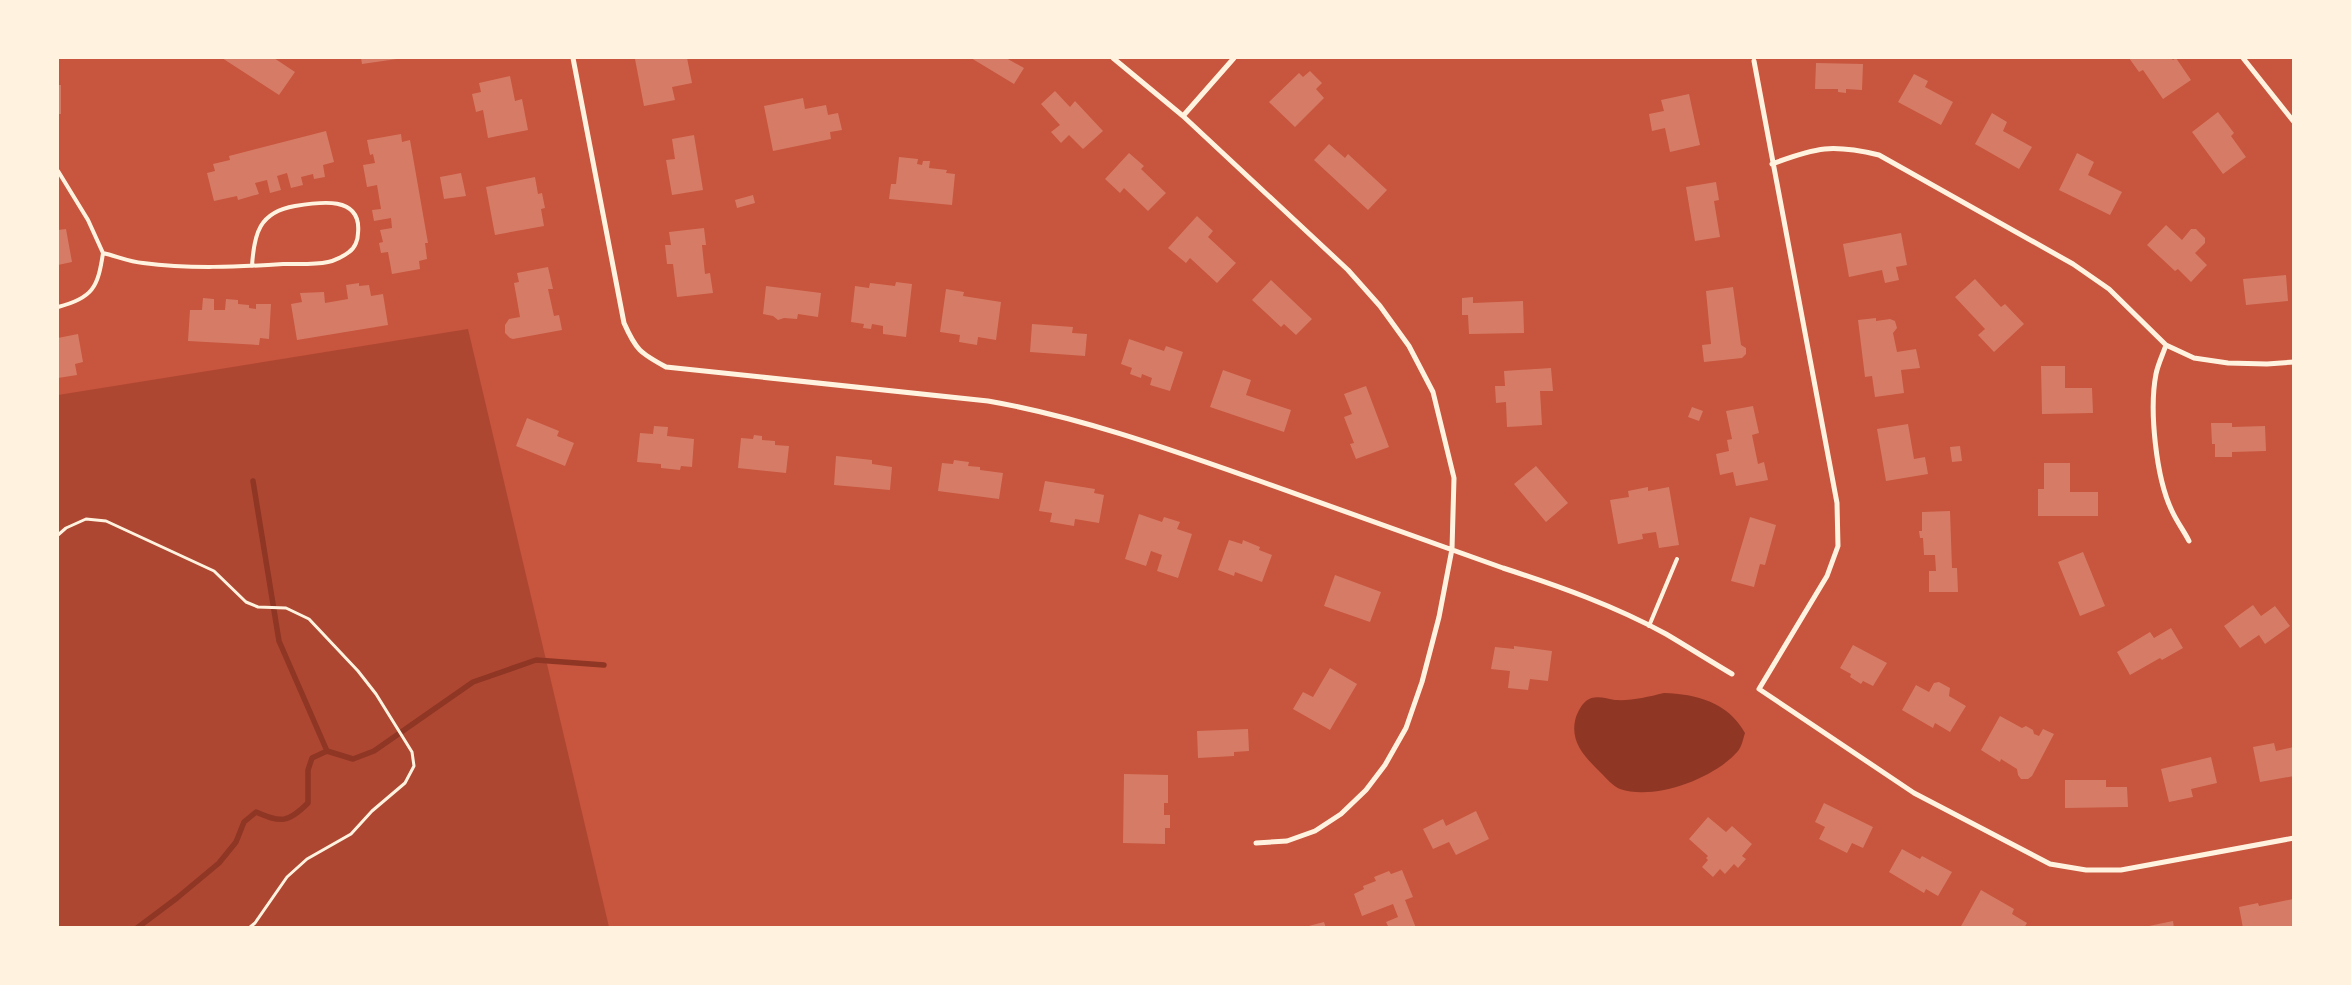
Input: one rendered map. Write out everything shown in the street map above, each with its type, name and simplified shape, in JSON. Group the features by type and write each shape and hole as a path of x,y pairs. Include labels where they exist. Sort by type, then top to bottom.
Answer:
{"street":[{"path":"573,58 624,323 634,346 645,356 666,367 882,389 1030,408 1182,454 1557,585 1649,626 1732,674"},
{"path":"1113,58 1183,116 1348,270 1380,306 1410,346 1433,392 1454,478 1452,549 1439,617 1422,682 1406,728 1385,765 1366,790 1341,814 1315,831 1286,841 1256,843"},
{"path":"1183,116 1234,58"},
{"path":"2243,58 2294,122"},
{"path":"1754,61 1837,503 1838,546 1828,576 1759,689 1914,793 2050,864 2086,870 2121,870 2294,838"},
{"path":"1772,164 1821,148 1851,149 1879,155 2073,264 2109,289 2166,345 2194,358 2228,363 2267,364 2294,362"},
{"path":"2166,345 2156,373 2154,391 2155,432 2163,486 2172,511 2189,541"}],"lane":[{"path":"58,171 88,220 103,253 100,277 92,290 78,302 58,306"},
{"path":"103,253 142,263 252,266 329,262 350,252 358,241 359,224 353,211 342,204 321,202 284,208 268,217 258,228 254,241 252,266"},
{"path":"1649,626 1677,560"}],"path":[{"path":"58,535 66,528 86,520 106,521 214,571 246,602 258,606 286,608 309,619 358,671 376,694 412,752 414,766 405,783 372,811 351,834 307,860 288,877 255,923 249,928"}],"shaded area":[{"path":"468,329 609,927 58,928 58,395"},
{"path":"1664,693 1699,698 1720,707 1730,714 1745,733 1740,747 1728,761 1715,770 1684,785 1650,792 1634,792 1620,789 1594,766 1579,748 1574,726 1576,717 1581,707 1589,699 1627,700"}],"building":[{"path":"222,58 274,58 295,72 279,95"},
{"path":"361,58 397,58 397,59 362,64"},
{"path":"687,58 692,83 672,87 675,100 644,106 635,59"},
{"path":"971,58 1006,58 1024,68 1014,84"},
{"path":"2129,58 2171,58 2173,60 2176,58 2191,80 2163,99 2143,70 2139,72"},
{"path":"1816,63 1863,64 1862,90 1846,89 1846,93 1838,92 1838,89 1815,89"},
{"path":"1310,71 1322,83 1316,89 1324,98 1295,127 1269,102 1299,73 1303,77"},
{"path":"1914,74 1928,81 1925,87 1953,102 1941,125 1898,102"},
{"path":"510,76 515,101 522,99 528,130 488,138 483,110 476,112 472,94 481,92 479,83"},
{"path":"58,85 61,85 61,114 58,114"},
{"path":"1055,91 1070,107 1075,101 1103,131 1083,149 1069,135 1061,143 1051,132 1060,125 1041,104"},
{"path":"1689,94 1700,145 1670,152 1665,128 1652,131 1649,114 1664,111 1661,100"},
{"path":"803,98 805,109 826,105 828,115 838,113 842,130 830,132 831,139 773,151 764,106"},
{"path":"2218,112 2234,133 2231,136 2246,157 2223,174 2192,132"},
{"path":"1992,113 2007,122 2003,131 2032,147 2019,169 1975,144"},
{"path":"326,131 334,162 323,165 325,177 314,179 313,174 301,177 303,185 291,188 287,173 277,176 281,190 270,193 267,180 255,183 259,194 238,200 237,196 214,201 207,173 215,171 213,164 230,160 229,156"},
{"path":"401,134 402,142 410,140 428,243 425,243 427,259 419,261 420,269 392,274 388,252 381,253 379,243 383,242 380,230 392,228 391,218 374,221 372,210 381,209 377,185 367,187 363,165 375,163 373,154 370,155 367,140"},
{"path":"694,135 703,190 672,195 666,160 675,159 672,139"},
{"path":"1329,144 1345,158 1348,154 1387,190 1368,210 1314,160"},
{"path":"1129,153 1144,166 1141,169 1166,193 1148,211 1124,188 1120,193 1105,179"},
{"path":"2077,153 2094,162 2088,175 2122,192 2110,215 2059,190"},
{"path":"899,157 918,159 917,164 922,165 923,161 930,161 929,168 947,170 946,173 955,174 952,205 889,199 891,184 896,184"},
{"path":"461,173 466,196 444,199 440,177"},
{"path":"535,177 538,194 542,193 545,208 541,209 544,226 495,235 486,187"},
{"path":"1716,182 1719,200 1714,201 1720,237 1695,241 1686,187"},
{"path":"753,195 755,203 737,208 735,200"},
{"path":"1197,216 1213,231 1208,237 1236,263 1217,283 1190,258 1186,263 1168,248"},
{"path":"2166,225 2182,240 2191,229 2196,229 2205,238 2205,243 2195,253 2207,265 2191,282 2178,269 2175,271 2147,245"},
{"path":"704,228 706,245 702,245 705,274 710,273 713,293 677,297 673,264 667,264 665,245 671,245 669,232"},
{"path":"66,229 72,262 58,265 58,230"},
{"path":"1901,233 1907,265 1896,267 1899,280 1885,283 1882,270 1849,277 1843,244"},
{"path":"548,267 553,289 548,289 554,316 559,315 562,330 510,338 505,333 505,325 509,319 520,317 514,283 519,282 517,273"},
{"path":"2286,275 2288,301 2246,305 2243,279"},
{"path":"1975,279 2001,307 2005,304 2024,324 1994,352 1978,335 1985,329 1955,297"},
{"path":"1271,280 1312,319 1296,335 1284,324 1281,327 1252,300"},
{"path":"896,282 912,284 906,337 883,334 883,326 872,324 871,329 863,328 864,324 851,322 855,286 869,288 870,283 895,286"},
{"path":"359,283 359,286 369,285 371,296 383,294 388,325 297,340 291,304 302,302 300,293 324,292 325,303 348,299 346,285"},
{"path":"766,286 821,293 818,317 798,314 797,319 784,318 778,320 773,316 763,314"},
{"path":"1733,287 1741,345 1746,348 1746,354 1742,358 1704,362 1702,345 1711,344 1706,291"},
{"path":"946,289 964,292 963,296 1001,302 996,340 978,337 977,345 959,342 960,335 940,332"},
{"path":"1473,297 1473,303 1523,301 1524,333 1469,334 1468,315 1462,315 1462,298"},
{"path":"203,298 214,299 214,310 225,310 226,299 238,300 238,304 249,305 249,308 256,309 256,304 271,304 269,339 260,338 259,345 188,341 190,310 202,310"},
{"path":"1876,318 1876,321 1890,319 1895,321 1897,328 1893,333 1897,352 1916,349 1920,368 1901,370 1904,393 1875,397 1872,376 1865,377 1858,320"},
{"path":"1032,324 1073,327 1072,333 1087,334 1085,356 1030,352"},
{"path":"78,334 83,362 75,364 77,375 58,378 58,338"},
{"path":"1129,339 1164,351 1166,346 1183,352 1170,391 1150,385 1152,378 1142,374 1141,378 1130,374 1132,368 1121,364"},
{"path":"2041,366 2065,366 2065,388 2092,388 2093,413 2042,414"},
{"path":"1551,368 1553,391 1540,391 1542,425 1507,427 1506,402 1496,403 1495,386 1505,386 1504,371"},
{"path":"1223,370 1251,380 1246,395 1291,410 1284,432 1210,407"},
{"path":"1366,386 1389,447 1356,459 1350,444 1354,443 1344,417 1352,414 1344,394"},
{"path":"1753,406 1759,433 1752,435 1758,464 1764,462 1768,480 1736,486 1733,472 1720,475 1716,454 1729,451 1727,440 1732,439 1726,411"},
{"path":"1692,407 1703,411 1699,421 1688,417"},
{"path":"527,418 559,431 557,436 574,443 565,466 516,446"},
{"path":"2211,423 2232,423 2232,427 2265,426 2266,451 2232,452 2232,457 2215,457 2215,444 2212,444"},
{"path":"1908,424 1914,459 1925,457 1928,474 1886,481 1877,429"},
{"path":"654,426 668,427 667,436 694,439 692,467 681,466 680,470 661,468 661,464 637,462 640,433 653,434"},
{"path":"754,435 762,436 762,440 775,441 775,445 789,446 786,473 738,468 741,438 753,439"},
{"path":"1960,446 1962,461 1952,462 1950,447"},
{"path":"836,456 872,460 872,464 892,467 890,490 834,485"},
{"path":"954,460 969,462 968,466 980,467 980,470 1003,473 999,499 938,491 942,463 953,464"},
{"path":"2044,463 2070,463 2070,492 2098,492 2098,516 2038,516 2038,489 2044,489"},
{"path":"1536,466 1568,503 1546,522 1514,484"},
{"path":"1045,481 1095,489 1094,493 1104,495 1099,523 1075,519 1074,526 1050,522 1052,513 1039,511"},
{"path":"1648,487 1648,491 1669,487 1679,545 1659,548 1656,532 1642,534 1643,539 1618,544 1610,500 1629,497 1628,491"},
{"path":"1950,511 1952,568 1957,568 1958,592 1929,592 1929,571 1936,571 1935,555 1924,555 1923,538 1920,538 1919,531 1922,531 1922,512"},
{"path":"1139,514 1162,522 1164,517 1180,522 1177,529 1192,534 1178,578 1157,571 1162,555 1151,551 1146,566 1125,559"},
{"path":"1750,517 1776,525 1765,565 1760,564 1754,587 1731,581"},
{"path":"1229,540 1242,544 1243,540 1260,547 1259,550 1272,555 1262,582 1235,572 1234,576 1218,570"},
{"path":"2083,552 2105,606 2080,616 2058,562"},
{"path":"1335,575 1381,592 1370,622 1324,606"},
{"path":"2253,605 2261,616 2275,606 2290,626 2265,644 2259,635 2240,648 2224,626"},
{"path":"2171,628 2183,648 2162,660 2160,658 2130,675 2117,652 2150,632 2154,638"},
{"path":"1853,645 1887,663 1873,686 1863,681 1861,684 1850,677 1851,674 1840,668"},
{"path":"1514,646 1552,651 1548,681 1530,679 1528,690 1508,688 1510,671 1491,669 1495,647 1514,649"},
{"path":"1330,668 1357,684 1330,730 1293,709 1303,692 1313,697"},
{"path":"1939,682 1950,688 1949,696 1966,706 1950,732 1935,723 1933,728 1902,710 1916,685 1929,692 1934,683"},
{"path":"2000,716 2022,728 2026,726 2039,736 2043,729 2054,734 2032,776 2028,779 2021,779 2017,769 2001,759 2000,762 1981,750"},
{"path":"1248,729 1249,751 1234,752 1234,756 1198,758 1197,731"},
{"path":"2274,743 2276,751 2294,747 2294,776 2260,782 2253,747"},
{"path":"2211,757 2217,783 2191,789 2193,797 2169,802 2161,769"},
{"path":"1124,774 1168,775 1168,803 1164,803 1164,815 1170,815 1170,828 1165,828 1165,844 1123,843"},
{"path":"2065,780 2106,780 2106,787 2127,787 2128,807 2065,808"},
{"path":"1824,803 1873,827 1863,848 1852,843 1847,853 1819,839 1825,827 1815,822"},
{"path":"1476,811 1489,839 1456,855 1449,842 1433,849 1423,829 1443,819 1446,826"},
{"path":"1708,817 1726,832 1732,826 1752,844 1742,856 1746,859 1738,868 1734,864 1725,874 1720,869 1713,877 1702,867 1708,860 1706,858 1708,856 1689,839"},
{"path":"1902,849 1920,859 1922,856 1952,872 1938,896 1926,889 1924,893 1889,872"},
{"path":"1402,870 1413,897 1405,900 1416,928 1389,928 1386,922 1398,917 1393,904 1362,916 1354,894 1364,889 1363,886 1376,881 1374,877 1389,871 1391,874"},
{"path":"1981,890 2014,909 2012,914 2027,923 2024,928 1960,928"},
{"path":"2293,899 2294,928 2243,928 2239,907 2258,903 2259,906"},
{"path":"2173,921 2174,928 2149,928 2149,926"},
{"path":"1324,922 1326,928 1305,928 1305,927"}],"waterway":[{"path":"253,481 279,641 327,751"},
{"path":"137,928 219,863 236,842 244,822 256,812 272,818 284,819 301,810 308,803 308,770 312,758 327,751 353,759 374,751 473,682 536,660 604,665"}]}
